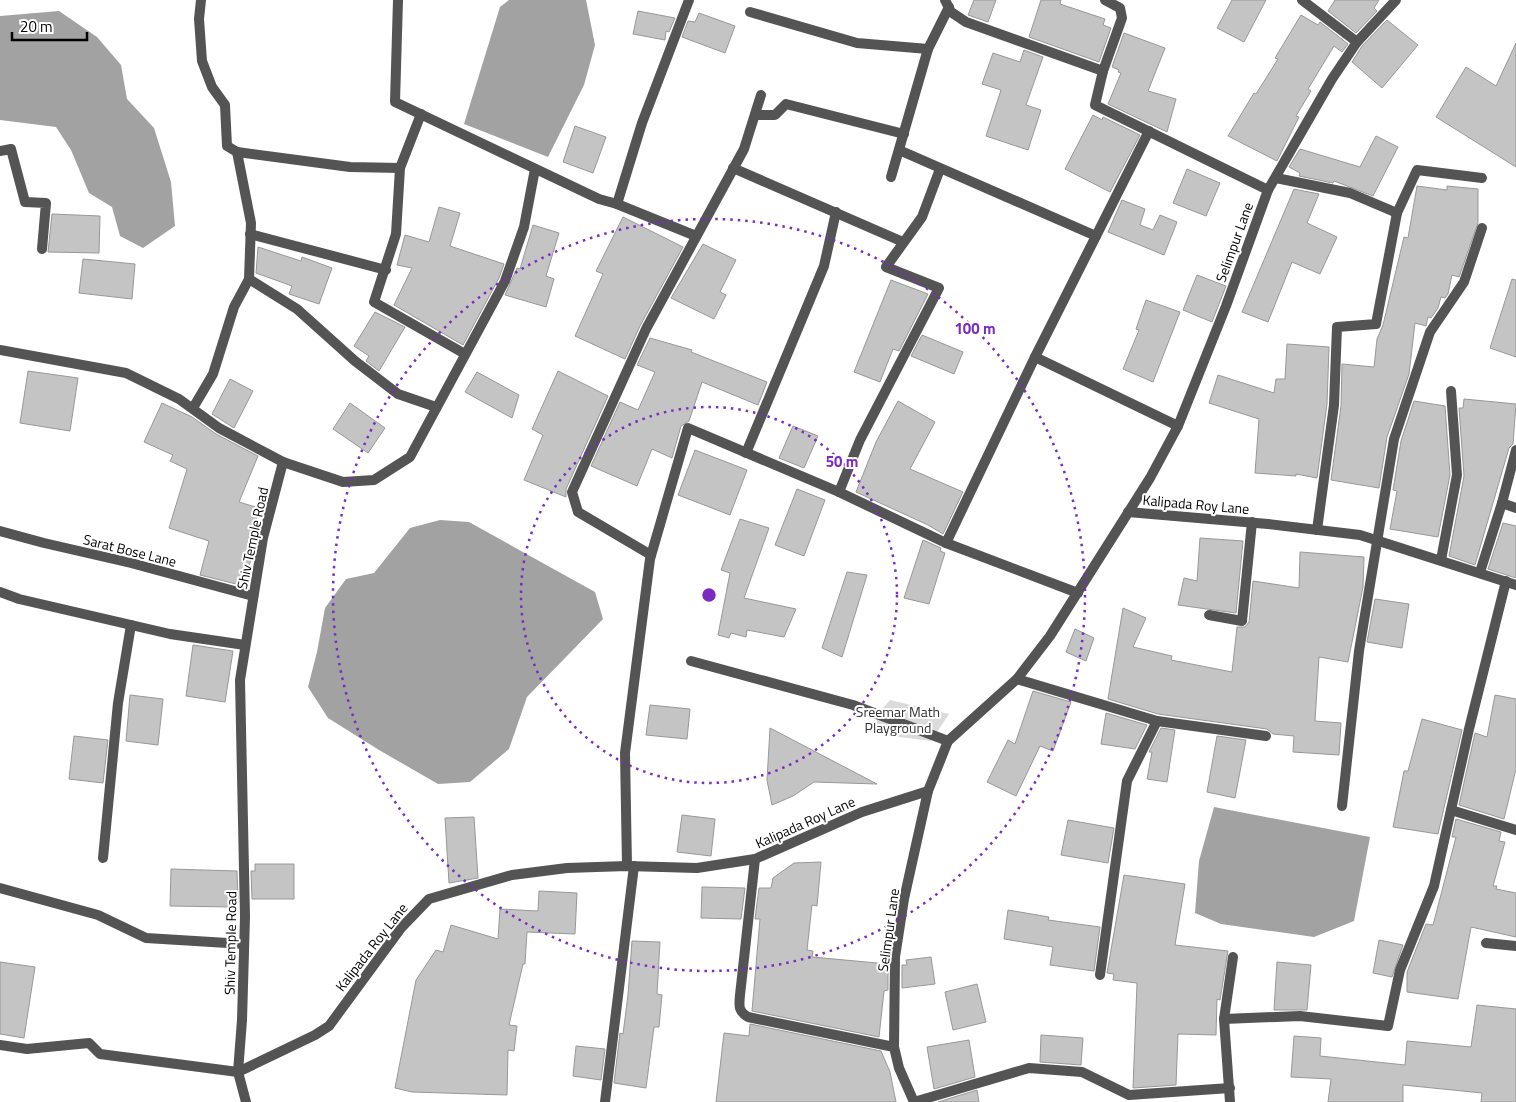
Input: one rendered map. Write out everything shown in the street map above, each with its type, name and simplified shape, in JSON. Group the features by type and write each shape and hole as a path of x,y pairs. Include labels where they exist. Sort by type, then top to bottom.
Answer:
{"street":[{"path":"201,0 199,19 202,61 212,87 225,105 227,146 237,152 350,166 400,168"},
{"path":"398,0 395,102 599,199 617,204 696,236"},
{"path":"617,204 642,123 689,0"},
{"path":"1105,0 1120,8 1122,18 1103,71 1095,106 1268,190"},
{"path":"1302,0 1357,42"},
{"name":"Selimpur Lane","path":"1128,512 1178,426 1226,306 1268,190 1332,79 1357,42 1396,0"},
{"path":"946,4 951,12 966,22 1103,71"},
{"path":"891,177 928,48 946,4"},
{"path":"750,12 857,43 928,48"},
{"path":"652,555 578,512 572,492 646,329 744,149 761,95"},
{"path":"755,115 775,115 786,104 904,134"},
{"path":"421,114 400,168 396,234 386,270 374,302 465,354"},
{"path":"946,543 1149,131"},
{"path":"0,151 12,148 25,202 46,203 42,250"},
{"path":"899,150 1096,236"},
{"path":"193,408 213,374 234,307 249,279 250,224 237,152"},
{"path":"733,168 903,242"},
{"path":"0,350 126,373 178,399 219,428 283,462 343,482 374,480 410,458 436,406 505,281 524,227 534,169"},
{"path":"839,492 860,440 939,288 886,267 922,217 940,169"},
{"path":"1317,530 1334,405 1337,327 1376,324 1397,213 1417,170 1482,178"},
{"path":"1276,178 1350,192 1397,213"},
{"path":"746,452 824,266 836,212"},
{"path":"1342,806 1359,651 1394,439 1430,332 1464,282 1482,228"},
{"path":"250,234 386,270"},
{"path":"249,279 297,309 355,361 398,394 436,406"},
{"path":"1036,357 1178,426"},
{"path":"1441,560 1457,475 1450,391"},
{"path":"604,1102 631,866 624,753 652,555 688,428 839,492 946,543 1078,593"},
{"path":"1480,572 1502,503 1516,450"},
{"name":"Shiv Temple Road","path":"246,1102 238,1072 242,1020 244,944 240,680 263,538 283,462"},
{"path":"1502,503 1516,508"},
{"name":"Kalipada Roy Lane","path":"238,1072 315,1035 329,1026 401,928 415,911 430,899 512,875 585,866 697,868 755,859 862,812 928,791 948,741 1017,679 1050,636 1128,512 1252,522 1360,535 1511,583"},
{"path":"1209,615 1242,621 1252,522"},
{"name":"Sarat Bose Lane","path":"0,531 131,563 253,596"},
{"path":"1224,1019 1300,1016 1388,1026 1400,970 1434,886 1450,810 1511,583"},
{"path":"0,592 19,600 170,634 245,645"},
{"path":"102,858 118,703 132,625"},
{"path":"691,661 853,705 948,741"},
{"path":"1017,679 1157,721 1266,736"},
{"path":"1100,975 1127,781 1157,721"},
{"name":"Selimpur Lane","path":"914,1102 898,1068 894,1047 895,957 904,899 928,791"},
{"path":"1450,810 1516,830"},
{"path":"755,859 739,1004 742,1013 748,1017 894,1047"},
{"path":"0,888 98,915 146,938 244,944"},
{"path":"1486,943 1516,946"},
{"path":"1230,1102 1224,1019 1233,957"},
{"path":"0,1045 27,1049 89,1043 100,1054 238,1072"},
{"path":"914,1102 1029,1068 1082,1072 1129,1095 1230,1088"}],"green space":[{"name":"Sreemar Math Playground","path":"890,700 949,714 931,741 874,731 879,713"}],"shaded area":[{"path":"509,0 586,0 595,45 584,85 548,157 464,124 500,7"},
{"path":"59,11 97,37 121,65 127,99 154,128 171,182 175,226 143,248 120,236 112,207 89,193 71,150 56,127 0,120 0,16"},
{"path":"440,520 469,522 595,592 603,619 527,697 509,749 470,782 438,784 328,718 308,687 325,608 346,579 374,573 410,528"},
{"path":"1214,807 1370,837 1354,921 1314,937 1221,924 1195,913 1199,861"}],"building":[{"path":"974,0 996,0 988,22 968,15"},
{"path":"1041,0 1061,0 1060,4 1105,19 1103,25 1111,28 1099,62 1029,37"},
{"path":"1232,0 1266,0 1244,42 1217,28"},
{"path":"1335,0 1379,0 1374,8 1377,11 1356,33 1328,11"},
{"path":"638,11 675,18 669,32 666,31 665,40 633,34"},
{"path":"699,13 735,26 725,53 682,37 688,21 695,22"},
{"path":"1301,15 1318,25 1320,22 1348,44 1342,52 1334,46 1308,89 1311,91 1296,116 1299,117 1277,161 1228,136 1254,93 1256,94 1278,59 1275,58"},
{"path":"1387,20 1418,45 1382,88 1352,62 1362,46"},
{"path":"1124,33 1165,48 1148,91 1176,99 1167,132 1108,104 1121,73 1112,67"},
{"path":"1516,43 1516,167 1436,117 1466,67 1496,86"},
{"path":"1024,50 1043,57 1026,105 1041,110 1028,150 986,136 1001,90 982,84 993,53 1020,62"},
{"path":"1093,115 1102,120 1103,117 1140,135 1110,192 1065,169"},
{"path":"575,126 606,137 593,173 563,162"},
{"path":"1376,136 1398,147 1373,196 1334,181 1333,183 1299,176 1300,173 1289,167 1300,149 1360,167"},
{"path":"1187,169 1220,183 1206,216 1173,203"},
{"path":"1417,186 1447,190 1447,186 1478,189 1478,223 1459,277 1452,275 1448,294 1445,298 1441,297 1438,308 1431,318 1428,317 1426,326 1415,323 1409,374 1387,437 1379,488 1331,480 1341,406 1342,364 1374,367 1377,339 1383,325 1404,237 1408,238"},
{"path":"1294,189 1319,194 1307,223 1337,237 1320,274 1292,262 1268,322 1242,312"},
{"path":"1122,200 1145,209 1140,225 1153,230 1160,215 1177,222 1164,255 1108,232"},
{"path":"439,207 460,213 450,246 504,264 499,278 463,345 394,305 412,268 397,265 405,235 429,242"},
{"path":"52,214 100,216 99,253 48,252"},
{"path":"623,217 683,247 640,326 625,359 575,336 603,274 596,271"},
{"path":"533,225 559,233 546,276 554,279 546,307 505,295 517,268 520,269"},
{"path":"703,244 736,260 720,292 726,295 714,319 671,298"},
{"path":"258,247 301,261 302,257 332,268 319,304 289,294 292,286 256,273"},
{"path":"83,259 135,264 132,299 79,293"},
{"path":"1197,275 1226,286 1212,322 1183,310"},
{"path":"1512,279 1516,280 1516,357 1490,348"},
{"path":"891,280 928,294 899,351 893,349 880,382 854,372"},
{"path":"1146,300 1180,312 1153,382 1123,369 1139,330 1136,329"},
{"path":"375,312 405,327 379,371 366,361 369,356 354,346"},
{"path":"922,335 963,352 954,374 911,356"},
{"path":"650,338 692,350 691,352 767,382 758,405 702,382 689,421 681,426 672,458 652,449 637,486 591,466 620,402 638,410 655,372 637,365"},
{"path":"1287,344 1329,347 1327,404 1317,478 1296,474 1296,476 1255,473 1259,419 1209,403 1218,375 1274,393 1276,379 1285,379"},
{"path":"28,371 78,378 70,431 20,423"},
{"path":"558,371 608,396 566,489 566,497 524,480 543,435 532,429"},
{"path":"477,372 519,395 512,418 465,392"},
{"path":"230,379 253,391 234,428 212,414"},
{"path":"1464,399 1516,404 1513,444 1509,448 1475,565 1449,556 1464,476 1459,408 1463,408"},
{"path":"898,401 935,422 910,469 963,492 943,534 928,525 856,492 876,442"},
{"path":"1414,401 1445,406 1450,475 1438,537 1390,529 1397,491 1393,490 1401,441"},
{"path":"162,403 192,417 216,434 258,456 239,502 259,508 249,549 253,551 244,586 200,575 209,541 169,528 187,469 170,461 173,455 144,442"},
{"path":"350,403 385,428 368,453 333,429"},
{"path":"793,426 818,436 804,468 779,458"},
{"path":"695,450 747,470 730,515 678,495"},
{"path":"797,489 825,500 804,556 775,545"},
{"path":"740,519 769,528 744,598 796,609 784,637 747,630 746,637 731,633 729,638 718,635 730,573 721,570"},
{"path":"1503,523 1516,526 1516,578 1488,569"},
{"path":"1200,538 1243,541 1236,613 1178,605 1184,578 1197,581"},
{"path":"923,540 941,548 940,551 945,553 929,604 904,598"},
{"path":"1300,552 1364,557 1363,587 1348,662 1319,657 1315,721 1341,723 1339,755 1293,752 1294,736 1273,734 1267,729 1158,714 1108,699 1123,608 1146,618 1133,647 1172,656 1171,660 1232,672 1237,627 1245,627 1249,622 1253,581 1299,588"},
{"path":"847,572 867,575 842,657 822,648"},
{"path":"1375,599 1409,604 1402,648 1367,642"},
{"path":"1075,629 1094,638 1086,661 1066,652"},
{"path":"193,645 233,651 225,702 186,696"},
{"path":"1033,691 1071,702 1053,751 1040,746 1016,796 987,782 1008,740 1015,744"},
{"path":"130,695 163,699 158,745 126,741"},
{"path":"1495,695 1516,699 1516,769 1504,819 1459,805 1475,733 1487,737"},
{"path":"650,705 690,709 687,739 646,735"},
{"path":"1106,713 1147,725 1135,749 1101,744"},
{"path":"1422,719 1462,730 1438,834 1393,827 1404,771 1408,771"},
{"path":"770,728 877,784 814,782 793,796 772,805 767,780"},
{"path":"1161,728 1175,730 1167,782 1147,779 1152,752 1149,752"},
{"path":"74,736 108,740 103,783 69,779"},
{"path":"1217,736 1246,740 1235,798 1207,792"},
{"path":"682,815 715,819 711,856 677,852"},
{"path":"474,817 478,878 449,883 445,818"},
{"path":"1456,819 1501,832 1499,841 1505,842 1493,886 1497,886 1496,889 1516,893 1516,937 1471,927 1458,999 1407,992 1407,972 1426,924 1433,925 1456,837 1452,837"},
{"path":"1068,820 1114,828 1108,863 1061,855"},
{"path":"821,862 817,906 812,905 807,950 813,951 812,957 888,964 888,990 884,991 879,1037 752,1011 760,919 755,919 759,888 771,888 773,878 794,863"},
{"path":"255,864 294,864 294,899 252,899 251,871 255,871"},
{"path":"171,869 237,871 238,899 234,899 233,907 170,906"},
{"path":"1124,875 1185,884 1175,945 1228,951 1220,1000 1217,999 1216,1035 1178,1034 1176,1085 1133,1088 1137,983 1113,980 1114,974 1107,973"},
{"path":"702,887 745,888 741,919 701,918"},
{"path":"539,891 577,893 575,934 527,932 525,964 523,964 509,1025 517,1026 514,1051 508,1050 507,1095 412,1092 395,1088 416,980 436,950 443,952 451,925 498,939 500,909 538,911"},
{"path":"1008,910 1049,917 1048,920 1100,927 1094,971 1050,965 1053,947 1004,939"},
{"path":"1379,940 1403,945 1392,977 1373,973"},
{"path":"632,941 660,942 657,994 662,995 659,1027 654,1027 646,1088 614,1083 620,1033 623,1034 628,995"},
{"path":"931,957 935,984 902,988 902,965 907,965 906,960"},
{"path":"0,962 35,967 24,1038 0,1034"},
{"path":"1277,962 1311,965 1307,1010 1274,1010"},
{"path":"977,984 986,1022 953,1030 945,992"},
{"path":"1477,1005 1516,1009 1516,1102 1481,1102 1482,1093 1403,1085 1403,1102 1328,1102 1331,1079 1291,1077 1294,1036 1321,1038 1320,1056 1405,1065 1407,1041 1471,1047"},
{"path":"750,1024 881,1051 890,1072 896,1102 716,1102 724,1033 749,1036"},
{"path":"1041,1035 1083,1038 1081,1065 1040,1062"},
{"path":"969,1040 975,1077 934,1089 927,1047"},
{"path":"576,1046 605,1049 601,1080 573,1076"},
{"path":"977,1090 979,1102 938,1102"}]}
